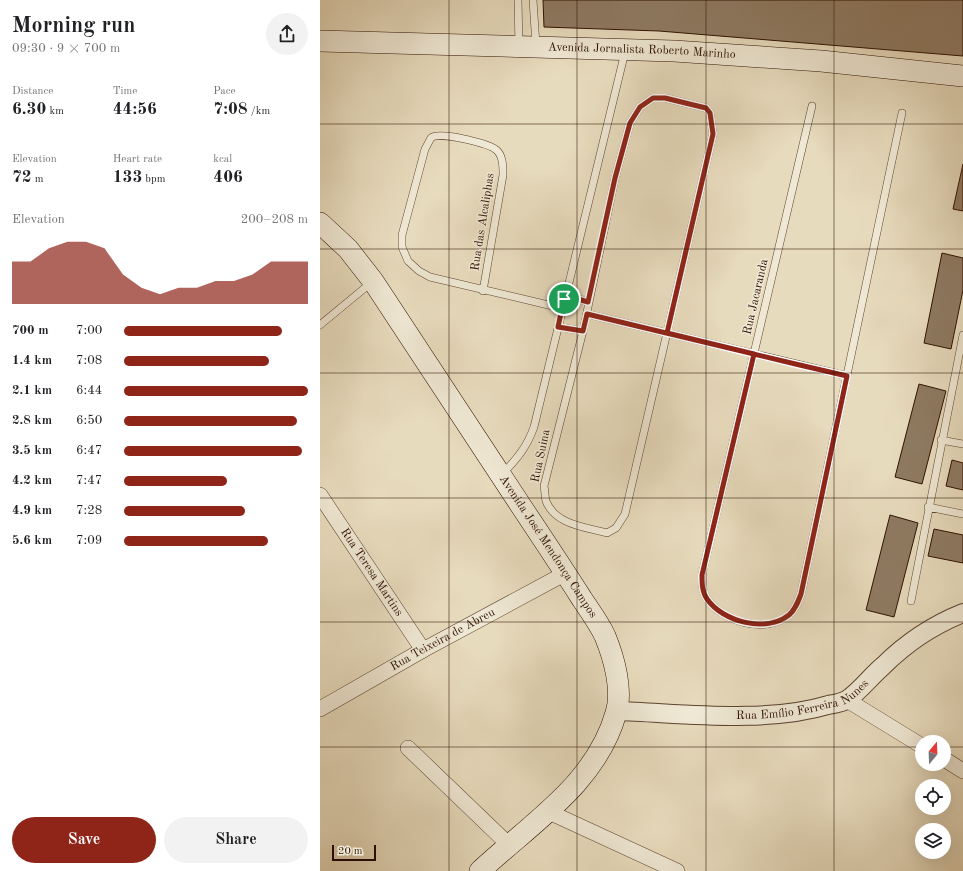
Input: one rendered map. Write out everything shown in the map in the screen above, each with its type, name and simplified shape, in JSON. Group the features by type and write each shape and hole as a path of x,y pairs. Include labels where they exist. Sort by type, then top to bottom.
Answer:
{"main road":[{"name":"Avenida Jornalista Roberto Marinho","path":"320,41 674,51 805,60 963,76"},
{"name":"Avenida José Mendonça Campos","path":"320,224 348,249 372,281 566,573 604,634 616,672 618,701 617,711 610,732 597,756 572,788 549,812 508,844 480,871"}],"street":[{"name":"Rua Teresa Martins","path":"320,495 423,650"},
{"name":"Rua Teixeira de Abreu","path":"320,709 423,650 566,573"},
{"name":"Rua Emílio Ferreira Nunes","path":"617,711 743,716 786,713 817,708 847,700 884,664 916,638 944,620 963,613"},
{"path":"847,700 915,742"},
{"path":"408,748 508,844"},
{"path":"951,763 963,771"},
{"path":"549,812 677,871"}],"lane":[{"path":"518,0 527,47"},
{"path":"527,47 533,0"},
{"path":"501,475 516,461 528,444 626,50"},
{"path":"667,333 713,134 710,113 706,108 665,98 653,98 640,107 630,123 615,178 588,302 587,314 847,376 902,113"},
{"name":"Rua Jacaranda","path":"812,106 702,575 702,588 706,599 734,620 752,624 780,621 790,614 796,606 801,594 847,376"},
{"name":"Rua das Alcaliphas","path":"483,291 503,175 501,156 495,148 440,134 431,138 425,149 402,235 402,247 408,261 419,271 430,277 483,291 561,308"},
{"path":"320,325 372,281"},
{"path":"564,299 578,299 588,302"},
{"name":"Rua Suina","path":"587,314 544,486 546,501 553,512 564,521 607,533 616,528 625,514 667,333"},
{"path":"558,327 583,331"},
{"path":"911,601 928,506 963,336"},
{"path":"955,371 963,372"},
{"path":"941,440 963,444"},
{"path":"928,506 963,514"}],"building":[{"path":"543,0 963,0 963,56 659,31 544,27"},
{"path":"963,164 963,211 953,209"},
{"path":"942,253 963,258 963,290 951,349 924,343"},
{"path":"919,384 946,391 922,484 895,477"},
{"path":"952,460 963,463 963,490 946,486"},
{"path":"890,515 918,523 894,617 866,610"},
{"path":"934,529 963,535 963,563 928,556"}],"route":[{"path":"564,299 558,327 567,330 577,332 583,331 587,314 667,333 754,354 847,376 801,594 796,606 790,614 780,621 752,624 734,620 713,606 706,599 702,588 702,575 754,354 711,344 667,333 713,134 713,124 710,113 706,108 665,98 653,98 640,107 630,123 615,178 588,302 572,298 564,299"}]}
